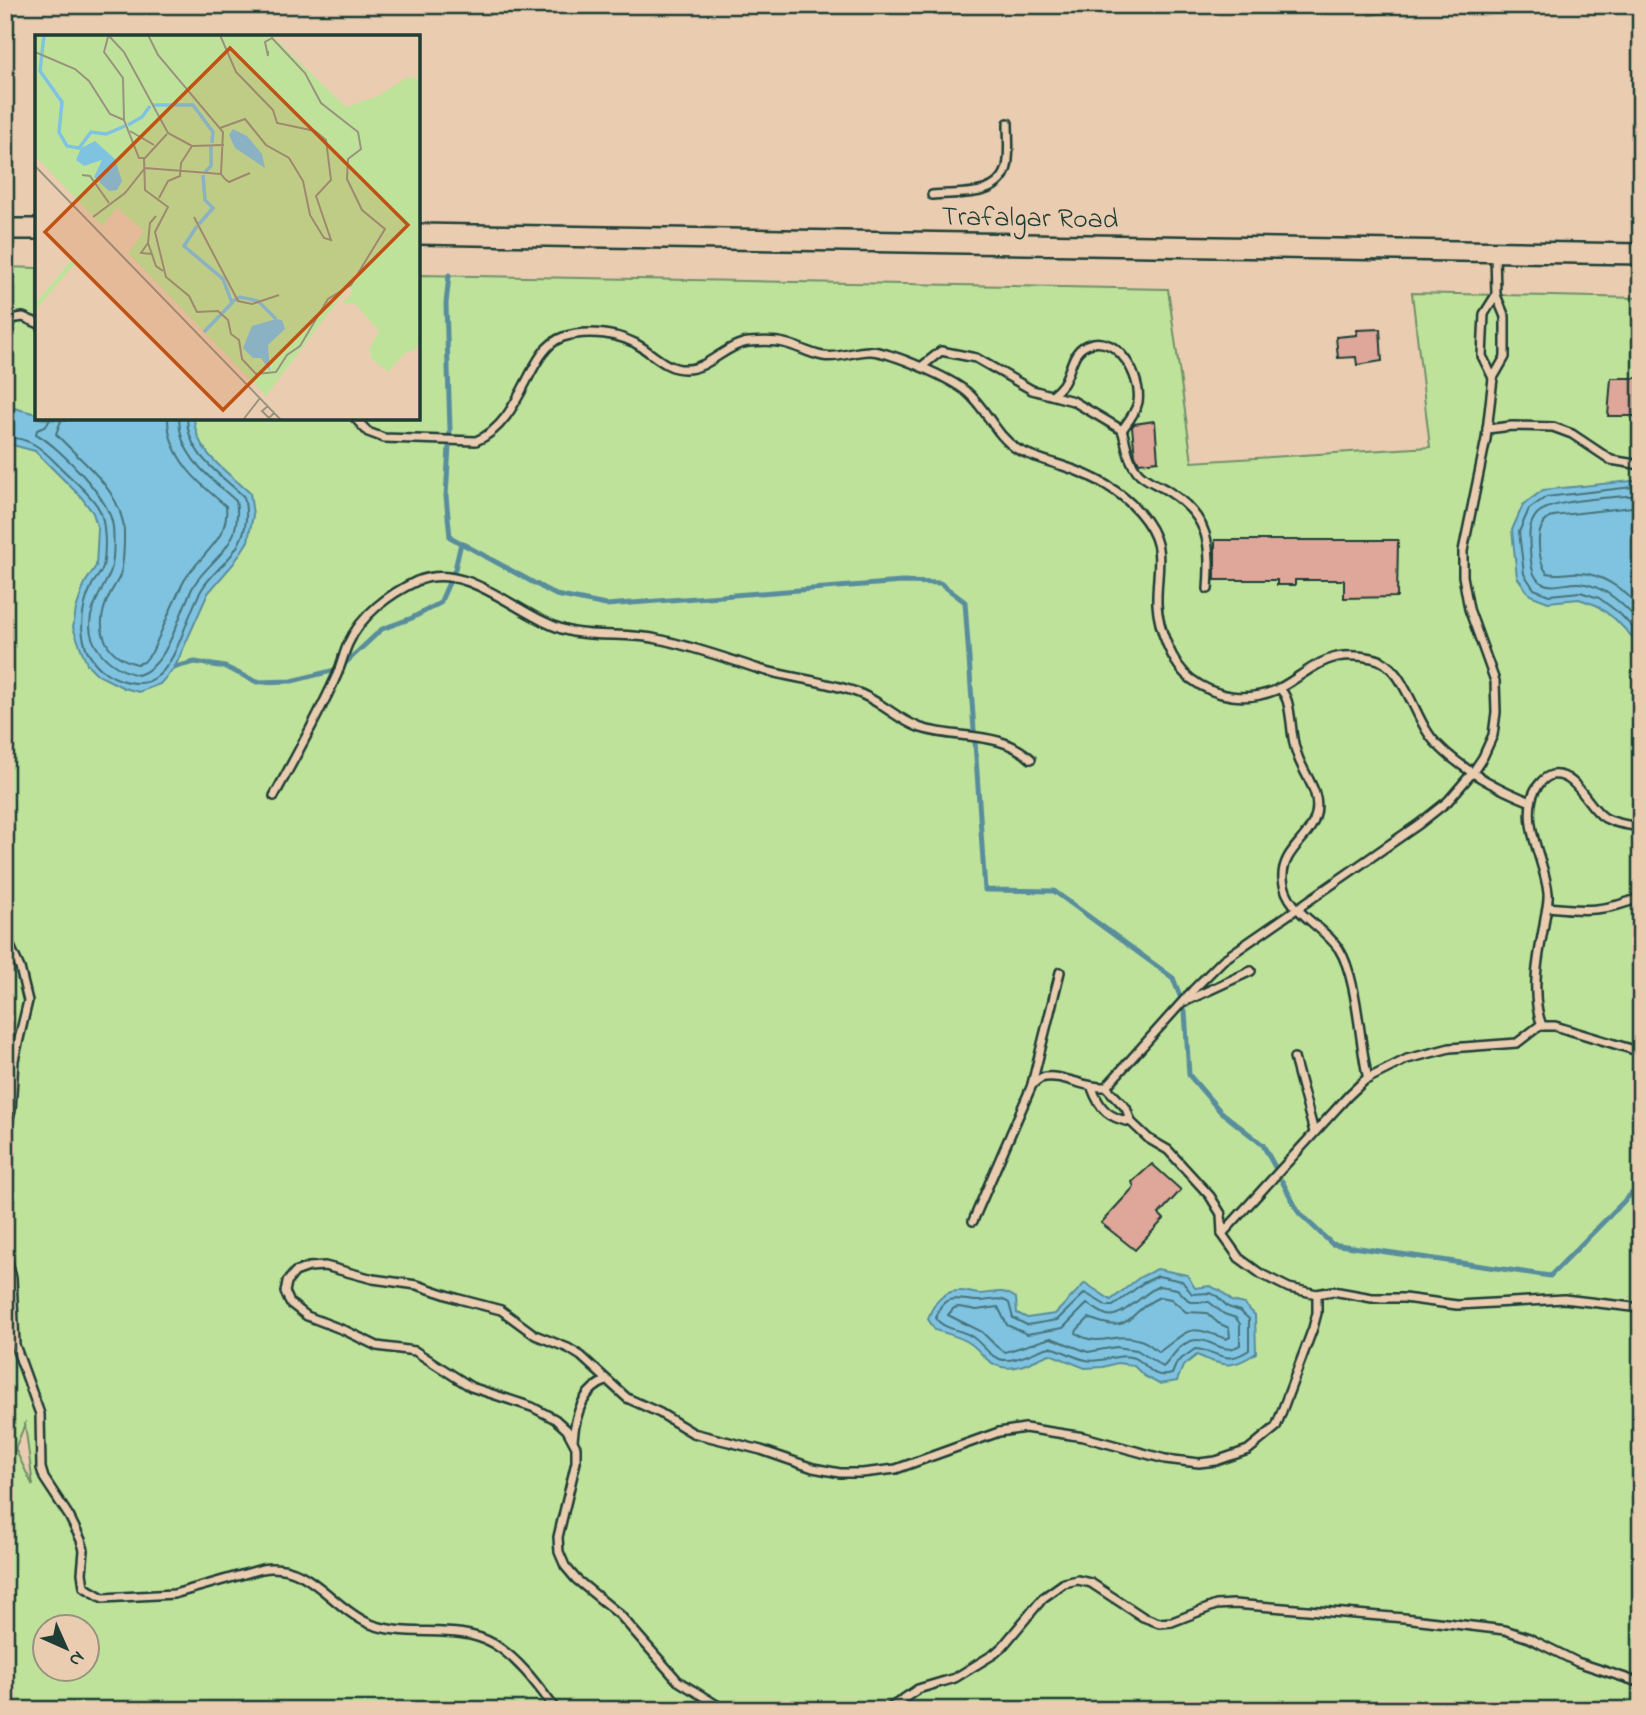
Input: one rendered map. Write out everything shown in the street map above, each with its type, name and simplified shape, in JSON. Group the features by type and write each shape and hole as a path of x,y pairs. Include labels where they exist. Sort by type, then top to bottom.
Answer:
{"main road":[{"path":"5,229 35,229"},
{"name":"Trafalgar Road","path":"420,234 1641,254"}],"lane":[{"path":"932,195 992,188 1003,177 1009,153 1008,123"},
{"path":"1032,1084 1042,1078 1063,1079 1092,1088 1106,1087 1223,960 1419,824 1448,801 1474,772 1483,757 1493,735 1496,712 1495,681 1469,610 1463,576 1463,551 1487,429 1493,378 1505,357 1505,317 1496,295 1495,253"},
{"path":"1493,378 1482,356 1484,314 1496,295"},
{"path":"5,320 23,317 35,322"},
{"path":"357,420 368,432 384,438 475,441 484,438 506,418 546,348 557,339 571,334 615,336 640,345 669,365 685,370 736,345 771,341 830,357 873,351 921,367 969,394 1010,444 1035,458 1104,483 1138,511 1152,530 1160,554 1157,603 1161,623 1172,655 1188,677 1212,691 1234,698 1279,688 1330,659 1347,656 1378,659 1386,663 1397,676 1432,739 1474,772 1507,792 1531,802"},
{"path":"1052,395 1061,387 1080,349 1090,343 1101,342 1108,345 1125,359 1138,391 1138,403 1122,430 1129,458 1138,472 1150,482 1166,489 1194,511 1210,548 1208,590"},
{"path":"921,367 941,351 975,358 1032,390 1073,401 1122,430"},
{"path":"1487,429 1512,426 1553,427 1572,434 1611,460 1641,466"},
{"path":"274,796 336,678 347,646 359,625 377,605 397,592 437,575 463,580 560,629 656,638 775,673 814,680 868,697 923,729 1004,743 1023,751 1031,759"},
{"path":"1279,688 1287,699 1296,753 1311,783 1317,803 1313,822 1293,848 1284,866 1284,885 1297,909 1339,949 1350,981 1368,1079"},
{"path":"1542,1026 1535,987 1548,907 1547,886 1532,825 1531,802 1535,791 1550,775 1564,776 1592,807 1606,818 1624,825 1641,827"},
{"path":"1548,907 1591,911 1617,906 1641,897"},
{"path":"5,935 20,968 28,1001 14,1060 11,1111 5,1129"},
{"path":"1182,1003 1251,971"},
{"path":"973,1221 1032,1084 1060,972"},
{"path":"1222,1234 1349,1095 1368,1079 1407,1059 1465,1046 1517,1043 1542,1026 1555,1026 1641,1052"},
{"path":"1294,1058 1314,1132"},
{"path":"1106,1087 1126,1108 1131,1122 1149,1139 1168,1150 1210,1196 1221,1214 1222,1234 1239,1258 1261,1274 1289,1287 1317,1294 1334,1291 1372,1298 1404,1298 1471,1306 1564,1299 1641,1308"},
{"path":"1092,1088 1098,1105 1116,1119 1131,1122"},
{"path":"5,1248 12,1278 15,1345 40,1414 41,1468 44,1478 81,1540 84,1550 82,1581 88,1591 97,1597 110,1598 174,1594 262,1569 276,1567 292,1570 306,1577 366,1622 383,1628 462,1634 486,1640 517,1662 556,1710"},
{"path":"573,1440 561,1424 544,1412 481,1392 421,1354 402,1348 377,1346 307,1316 290,1303 285,1292 287,1282 295,1272 309,1267 325,1266 367,1278 418,1285 501,1310 535,1335 581,1356 606,1381 635,1402 692,1433 840,1473 896,1469 999,1432 1025,1428 1084,1437 1165,1460 1207,1462 1248,1450 1276,1427 1313,1328 1317,1312 1317,1294"},
{"path":"606,1381 592,1388 584,1399 573,1440 576,1462 559,1529 558,1545 565,1566 620,1615 678,1681 725,1710"},
{"path":"887,1710 918,1689 955,1678 994,1654 1049,1592 1064,1583 1077,1580 1099,1587 1143,1618 1159,1623 1172,1622 1216,1605 1234,1604 1446,1622 1515,1632 1577,1662 1641,1683"}],"green space":[{"path":"1368,5 1397,5 1398,12 1369,15"},
{"path":"5,267 35,268 35,420 420,420 420,275 1168,289 1192,462 1430,447 1412,293 1641,298 1641,1710 5,1710 5,1310 14,1343 5,1275","holes":["25,1424 33,1486 15,1449"]}],"water":[{"path":"14,408 35,413 35,420 194,420 200,442 206,452 250,493 253,515 248,541 234,563 208,593 175,667 160,684 139,692 124,688 98,675 87,664 73,628 85,583 96,566 98,529 93,513 81,497 35,451 5,443 5,409"},
{"path":"1641,480 1641,646 1615,619 1596,605 1579,599 1548,602 1530,595 1517,577 1512,530 1523,505 1543,490"},
{"path":"1157,1269 1187,1275 1195,1288 1210,1286 1232,1301 1244,1304 1255,1315 1256,1353 1233,1364 1214,1362 1197,1355 1183,1366 1177,1381 1159,1384 1144,1376 1133,1365 1117,1363 1085,1368 1050,1354 1020,1366 1002,1367 988,1361 967,1341 935,1330 928,1319 935,1304 943,1296 961,1291 980,1294 1006,1293 1016,1298 1017,1313 1027,1318 1055,1314 1085,1283 1111,1300 1140,1277"}],"building":[{"path":"1380,329 1382,361 1357,365 1356,357 1338,358 1336,337 1357,335 1357,330"},
{"path":"1611,378 1641,378 1641,416 1608,416"},
{"path":"1155,421 1158,461 1139,463 1135,455 1132,427 1134,424"},
{"path":"1215,540 1398,540 1397,597 1344,598 1344,580 1295,580 1295,585 1277,585 1277,580 1215,580"},
{"path":"1152,1164 1181,1190 1159,1214 1164,1219 1135,1250 1101,1223 1134,1187 1132,1182"}],"waterway":[{"path":"449,275 446,304 450,430 446,496 450,537 556,595 606,605 902,582 940,583 965,602 974,730"},
{"path":"175,667 195,662 225,667 257,682 292,681 339,669 382,629 412,618 440,603 455,569 461,543"},
{"path":"975,743 985,890 1054,891 1173,978 1180,996"},
{"path":"1185,1011 1189,1075 1220,1111 1263,1145 1276,1169"},
{"path":"1282,1181 1299,1213 1332,1244 1550,1276 1641,1184"}]}
